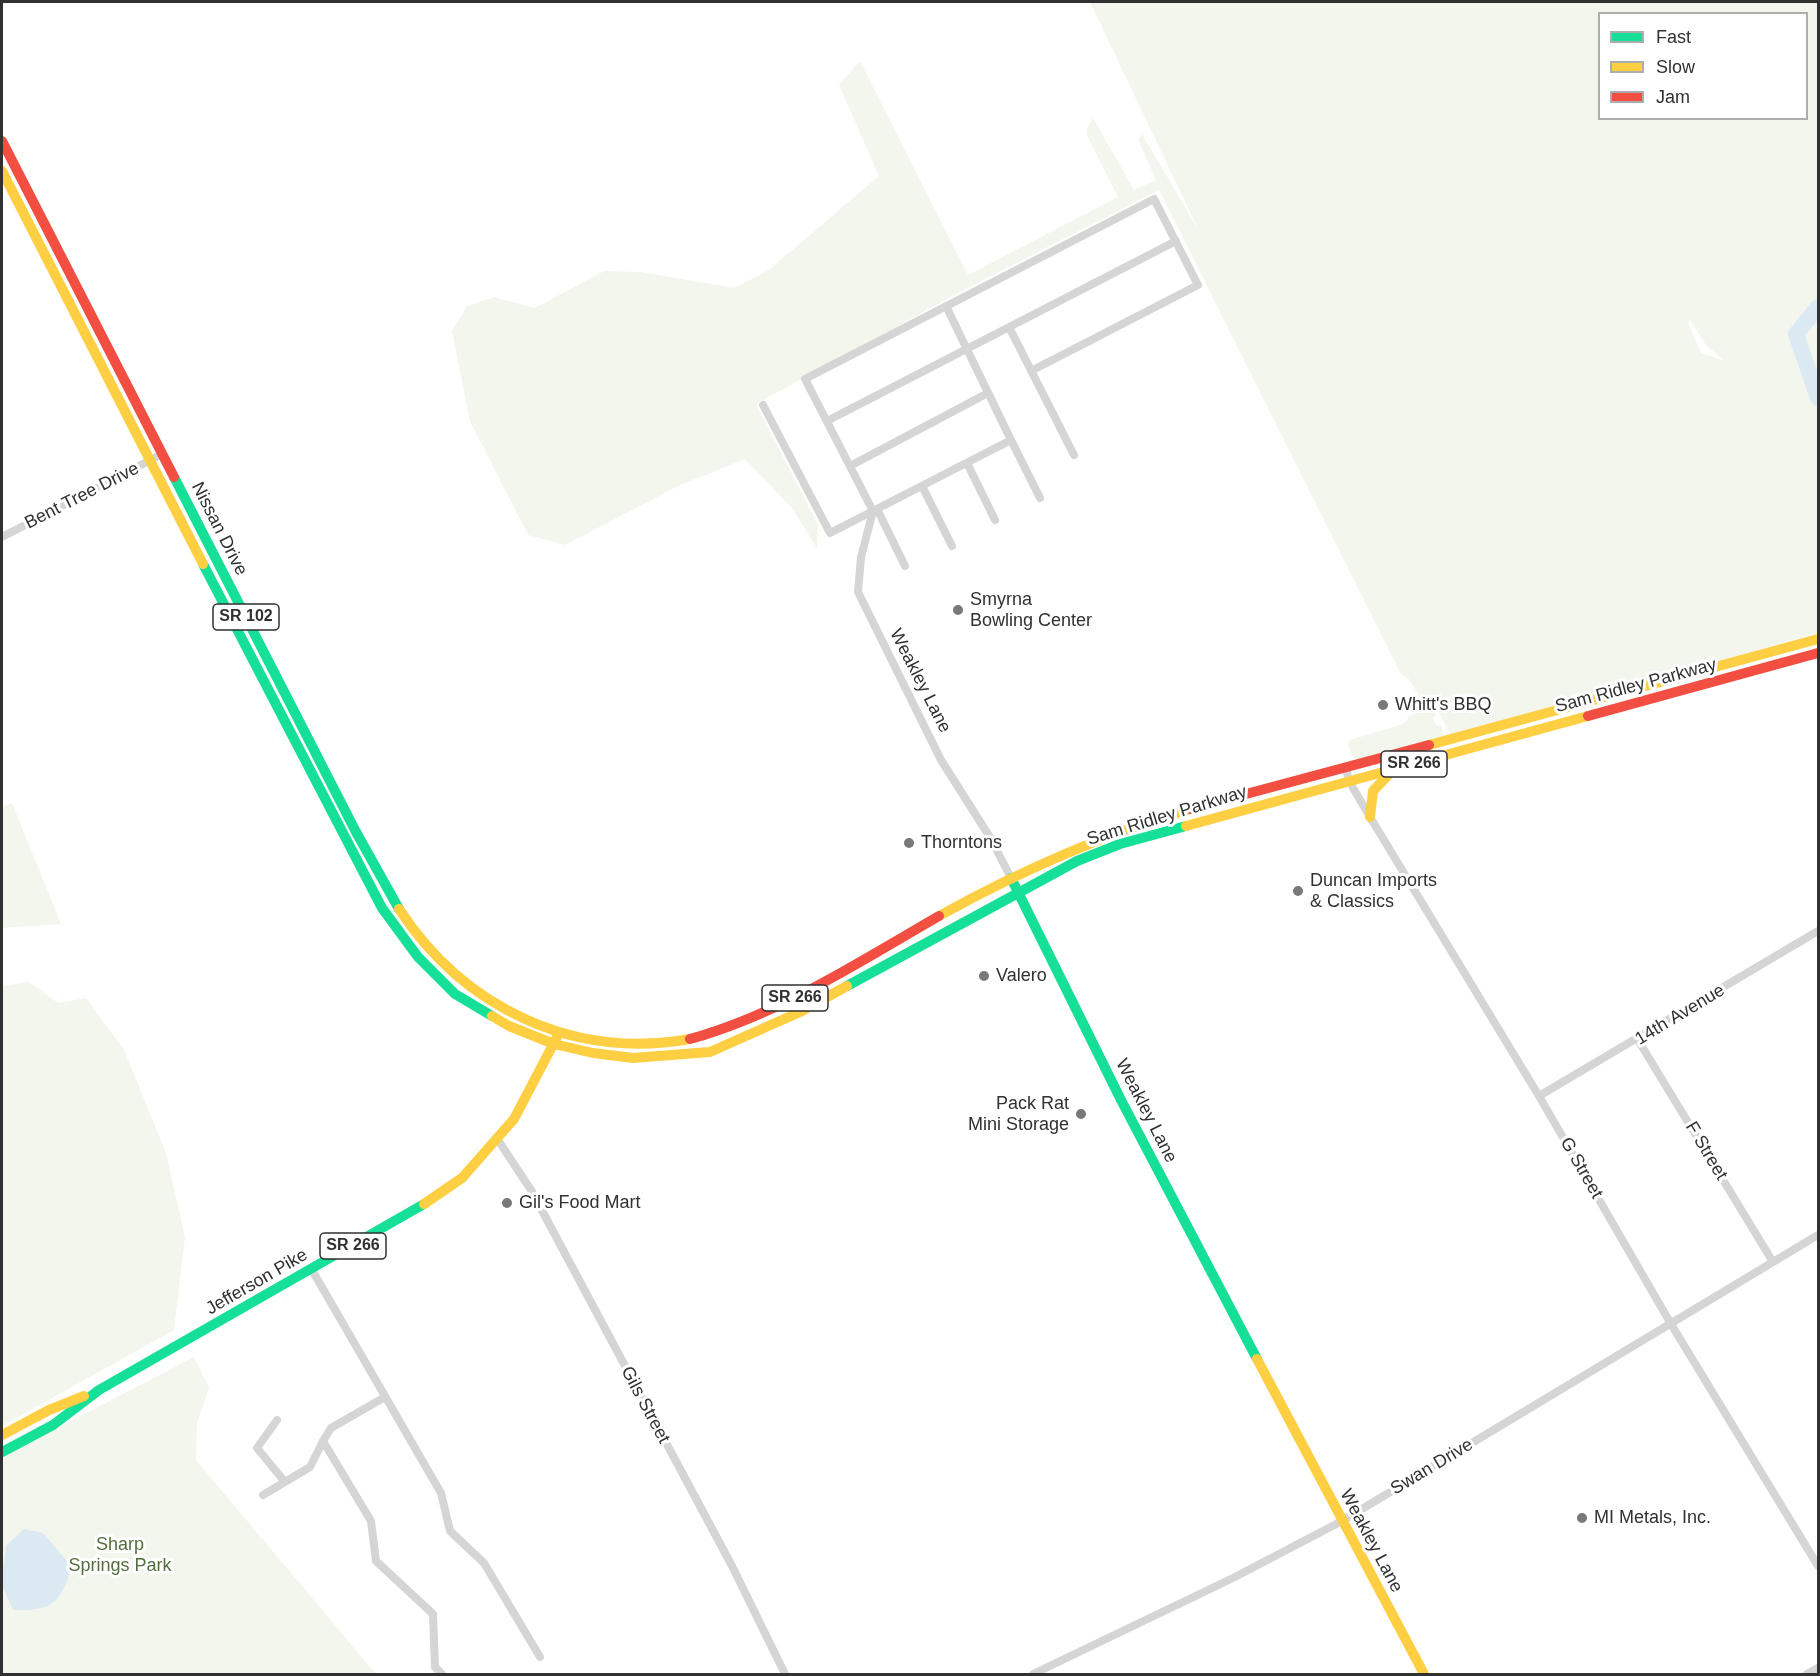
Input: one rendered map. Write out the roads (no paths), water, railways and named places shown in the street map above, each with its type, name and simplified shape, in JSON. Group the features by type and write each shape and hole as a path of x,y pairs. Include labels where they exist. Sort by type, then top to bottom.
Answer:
{"main road":[{"name":"Nissan Drive","path":"2,141 356,832 410,925 463,981 516,1016 556,1038"},
{"name":"Nissan Drive","path":"2,171 346,843 382,908 418,957 455,994 509,1026 556,1038"},
{"name":"Sam Ridley Parkway","path":"556,1038 630,1045 668,1044 708,1036 769,1012 1011,878 1088,842 1143,823 1818,639"},
{"name":"Sam Ridley Parkway","path":"556,1038 593,1053 633,1058 710,1052 800,1012 1077,861 1120,844 1818,653"},
{"path":"1370,817 1371,792 1378,781 1397,768"},
{"name":"Weakley Lane","path":"1011,878 1047,946 1121,1100 1424,1674"},
{"name":"Jefferson Pike","path":"2,1452 53,1425 99,1390 439,1195 462,1178 498,1140 526,1100 556,1038"},
{"name":"Jefferson Pike","path":"2,1434 49,1410 99,1390"}],"street":[{"path":"905,566 850,466 806,379 1154,199 1198,285 1031,371"},
{"path":"827,421 1176,241"},
{"path":"946,306 1040,498"},
{"path":"1009,327 1074,455"},
{"path":"850,466 988,393"},
{"path":"763,405 830,533 1011,440"},
{"name":"Bent Tree Drive","path":"2,537 162,454"},
{"path":"967,463 995,520"},
{"path":"922,486 952,546"},
{"name":"Weakley Lane","path":"875,510 861,558 858,592 942,760 986,830 1011,878"},
{"name":"G Street","path":"1346,768 1349,782 1539,1096 1671,1324 1818,1566"},
{"name":"14th Avenue","path":"1539,1096 1638,1040 1818,931"},
{"name":"F Street","path":"1638,1040 1773,1263"},
{"name":"Gils Street","path":"498,1140 531,1190 732,1566 785,1674"},
{"name":"Swan Drive","path":"1034,1674 1228,1581 1342,1521 1818,1235"},
{"path":"312,1269 441,1493 450,1531 484,1563 540,1657"},
{"path":"264,1495 310,1467 331,1428 385,1397"},
{"path":"277,1420 257,1448 285,1482"},
{"path":"323,1440 371,1521 376,1561 433,1614 435,1667 442,1674"},
{"path":"1807,1674 1818,1668"}],"waterway":[{"path":"1818,307 1796,334 1818,398"}],"place":[{"name":"Smyrna Bowling Center","path":"958,610"},
{"name":"Whitt's BBQ","path":"1383,705"},
{"name":"Thorntons","path":"909,843"},
{"name":"Duncan Imports & Classics","path":"1298,891"},
{"name":"Valero","path":"984,976"},
{"name":"Pack Rat Mini Storage","path":"1081,1114"},
{"name":"Gil's Food Mart","path":"507,1203"},
{"name":"MI Metals, Inc.","path":"1582,1518"}],"park label":[{"name":"Sharp Springs Park","path":"120,1555"}]}
